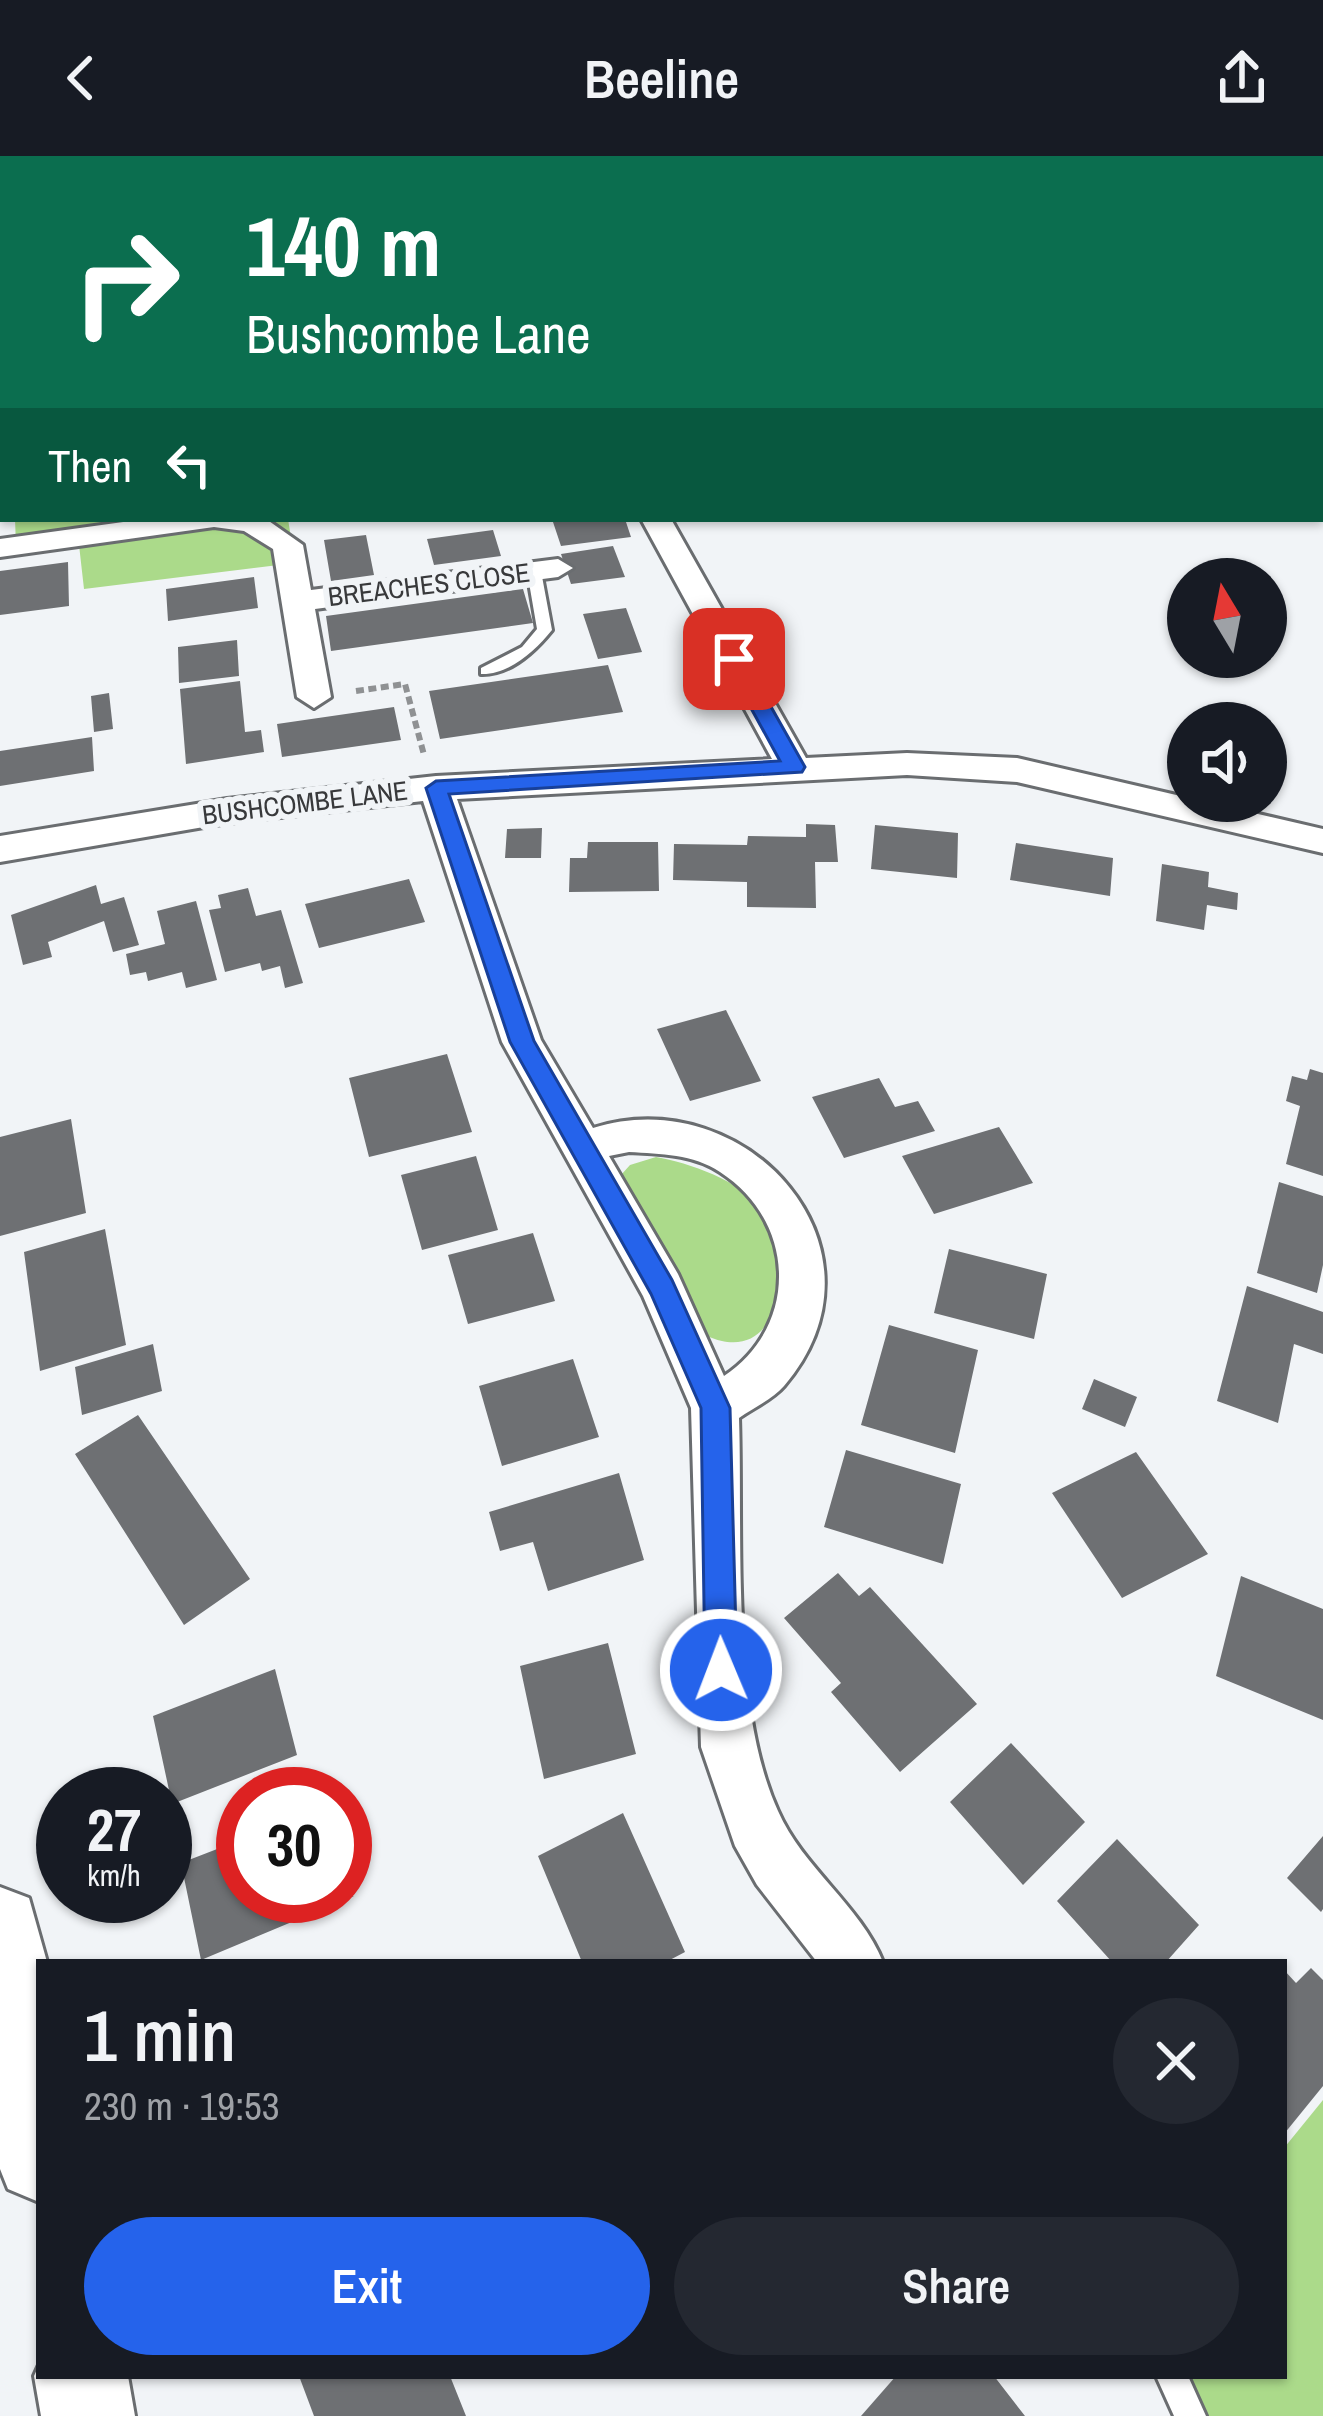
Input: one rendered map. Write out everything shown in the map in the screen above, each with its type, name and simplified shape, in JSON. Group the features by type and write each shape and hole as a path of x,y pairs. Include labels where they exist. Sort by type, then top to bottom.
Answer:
{"street":[{"path":"0,548 191,522"},
{"path":"236,522 280,537 293,554 314,697"},
{"path":"658,522 794,767"},
{"name":"BREACHES CLOSE","path":"300,601 546,570"},
{"name":"BUSHCOMBE LANE","path":"0,849 431,774 907,764 1017,770 1323,841"},
{"path":"431,774 522,1042 662,1288 715,1408 721,1689 728,1747 755,1826 777,1865 852,1959"},
{"path":"585,1147 629,1135 691,1143 746,1170 786,1211 807,1273 805,1305 794,1337 748,1393 715,1408"},
{"path":"0,1928 36,2140"},
{"path":"82,2379 88,2416"}],"lane":[{"path":"486,670 527,650 545,630 546,570"},
{"path":"1173,2379 1190,2416"}],"path":[{"path":"314,697 405,684 431,774"}],"green space":[{"path":"15,522 288,522 295,563 84,589 78,536 16,546"},
{"path":"656,1157 689,1165 740,1189 755,1200 774,1227 781,1269 779,1291 774,1312 750,1339 731,1342 707,1336 621,1175 630,1165"},
{"path":"1323,2100 1323,2416 1191,2416 1187,2379 1287,2379 1287,2144"}],"building":[{"path":"553,522 626,522 631,537 561,546"},
{"path":"493,530 501,556 434,565 427,539"},
{"path":"366,535 374,575 331,581 324,540"},
{"path":"613,546 625,577 571,584 561,554"},
{"path":"68,562 69,606 0,615 0,571"},
{"path":"254,577 258,608 168,621 166,589"},
{"path":"523,589 533,623 331,651 326,616"},
{"path":"626,608 642,652 598,659 583,614"},
{"path":"237,640 239,676 179,683 178,647"},
{"path":"608,665 623,712 440,739 429,691"},
{"path":"240,681 245,732 261,730 264,752 186,764 180,689"},
{"path":"109,693 113,729 94,732 91,696"},
{"path":"394,707 401,740 282,757 277,724"},
{"path":"92,737 94,771 0,786 0,751"},
{"path":"806,824 835,825 838,862 815,862 816,908 747,907 747,882 673,880 674,844 747,845 748,836 806,837"},
{"path":"875,825 958,833 957,878 871,869"},
{"path":"542,828 541,858 505,858 507,829"},
{"path":"588,842 658,842 659,891 569,892 570,858 587,858"},
{"path":"1016,843 1113,858 1110,896 1010,880"},
{"path":"1162,864 1209,872 1208,887 1238,893 1237,910 1207,905 1204,930 1156,921"},
{"path":"409,879 425,922 319,948 305,904"},
{"path":"96,885 101,904 124,897 139,945 113,952 104,921 48,942 52,957 23,965 11,915"},
{"path":"248,888 256,916 281,910 303,983 285,988 280,966 262,971 260,963 225,972 209,910 221,908 218,895"},
{"path":"196,901 217,980 186,988 182,972 148,981 146,972 130,975 126,954 165,944 157,911"},
{"path":"726,1010 761,1081 690,1101 657,1029"},
{"path":"447,1054 472,1132 369,1157 349,1078"},
{"path":"1310,1069 1323,1073 1323,1176 1286,1164 1300,1106 1286,1101 1292,1076 1307,1080"},
{"path":"879,1078 895,1107 918,1101 935,1131 844,1158 812,1097"},
{"path":"71,1119 86,1213 0,1236 0,1137"},
{"path":"999,1127 1033,1183 934,1214 902,1156"},
{"path":"476,1156 498,1230 422,1250 401,1175"},
{"path":"1279,1182 1323,1196 1323,1265 1317,1293 1257,1273"},
{"path":"105,1229 126,1345 40,1371 24,1252"},
{"path":"533,1233 555,1301 468,1324 448,1255"},
{"path":"949,1249 1047,1274 1034,1339 934,1313"},
{"path":"1247,1286 1323,1312 1323,1354 1294,1344 1278,1423 1217,1401"},
{"path":"889,1325 978,1350 955,1453 861,1425"},
{"path":"153,1344 162,1391 82,1415 75,1367"},
{"path":"573,1359 599,1437 502,1466 479,1386"},
{"path":"1094,1379 1137,1397 1125,1427 1082,1409"},
{"path":"138,1415 250,1579 184,1625 75,1454"},
{"path":"846,1450 961,1484 943,1564 824,1527"},
{"path":"1136,1452 1208,1554 1122,1598 1052,1493"},
{"path":"619,1473 644,1560 548,1591 533,1542 500,1551 489,1512"},
{"path":"838,1573 859,1596 870,1587 977,1704 900,1772 831,1692 841,1683 784,1618"},
{"path":"1241,1576 1323,1609 1323,1720 1216,1676"},
{"path":"608,1643 636,1754 544,1779 520,1666"},
{"path":"275,1669 297,1755 266,1767 216,1767 216,1787 192,1796 192,1767 164,1767 153,1716"},
{"path":"1011,1743 1085,1822 1023,1885 950,1802"},
{"path":"623,1813 685,1952 672,1959 581,1959 538,1856"},
{"path":"1323,1836 1323,1909 1321,1912 1287,1878"},
{"path":"1117,1839 1199,1925 1169,1959 1109,1959 1057,1901"},
{"path":"216,1849 216,1923 289,1923 201,1959 192,1916 192,1859"},
{"path":"1311,1968 1323,1980 1323,2086 1287,2130 1287,1973 1296,1983"},
{"path":"300,2379 451,2379 466,2416 314,2416"},
{"path":"893,2379 996,2379 1025,2416 861,2416"}],"route":[{"path":"721,1670 715,1408 662,1288 522,1042 436,788 794,767 734,659"}]}
